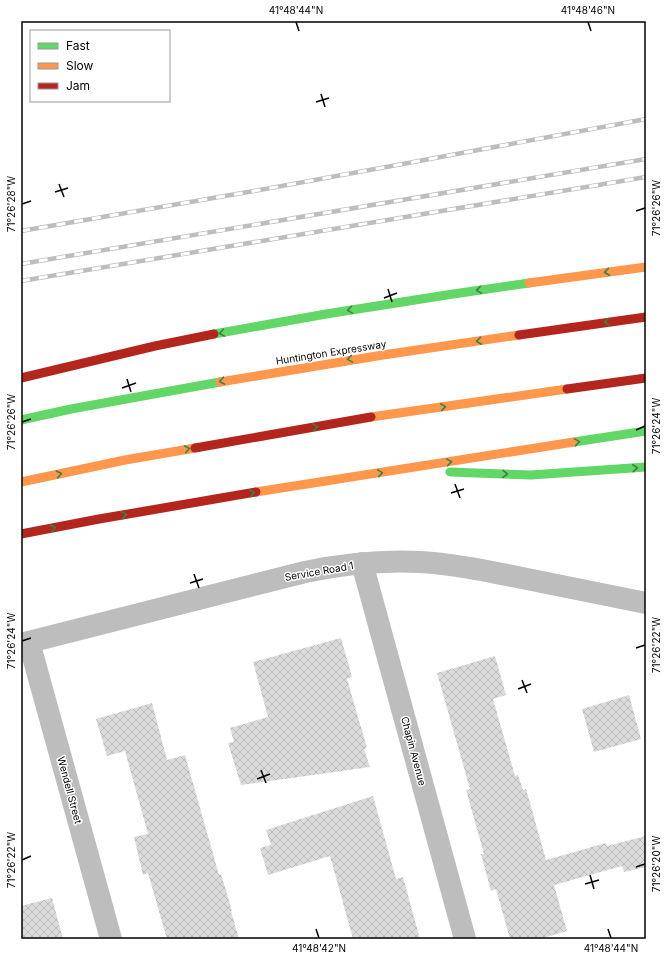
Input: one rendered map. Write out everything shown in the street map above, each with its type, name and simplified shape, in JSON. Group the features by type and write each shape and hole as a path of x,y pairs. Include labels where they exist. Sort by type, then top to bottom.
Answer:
{"highway":[{"path":"21,378 161,344 326,314 452,294 646,267"},
{"name":"Huntington Expressway","path":"21,420 205,384 321,364 646,317"},
{"path":"21,482 125,460 333,424 646,378"},
{"path":"21,534 153,510 396,470 646,432"},
{"path":"396,470 531,474 646,467"}],"street":[{"name":"Service Road 1","path":"25,643 305,572 362,563 419,562 456,566 505,574 646,603"},
{"name":"Chapin Avenue","path":"362,563 465,939"},
{"name":"Wendell Street","path":"25,643 111,939"}],"building":[{"path":"341,638 352,677 347,679 367,748 364,749 370,767 241,785 228,743 234,742 230,728 268,717 253,662"},
{"path":"495,656 506,695 493,699 515,776 518,775 523,790 526,789 546,860 606,843 607,846 646,836 646,867 624,872 622,866 554,885 567,931 540,939 510,939 496,889 491,891 481,854 484,854 466,790 470,789 437,673"},
{"path":"629,695 641,739 594,752 582,709"},
{"path":"152,703 167,760 185,755 239,939 167,939 148,873 143,875 134,837 148,834 125,751 107,756 96,719"},
{"path":"373,796 396,879 403,877 420,939 353,939 330,856 268,875 260,848 271,845 266,830"},
{"path":"52,898 63,939 21,939 21,906"}],"railway":[{"path":"21,231 254,191 646,119"},
{"path":"21,264 646,159"},
{"path":"21,281 646,177"}],"traffic: fast":[{"path":"214,334 326,314 529,283"},
{"path":"21,420 71,409 220,382"},
{"path":"574,442 646,431"},
{"path":"450,472 531,475 646,467"}],"traffic: slow":[{"path":"529,283 646,267"},
{"path":"220,382 383,355 519,335"},
{"path":"371,417 567,389"},
{"path":"256,492 574,442"},
{"path":"21,482 125,460 195,448"}],"traffic: jam":[{"path":"519,335 646,317"},
{"path":"21,378 155,346 214,334"},
{"path":"567,389 646,378"},
{"path":"195,448 371,417"},
{"path":"21,534 256,492"}]}
